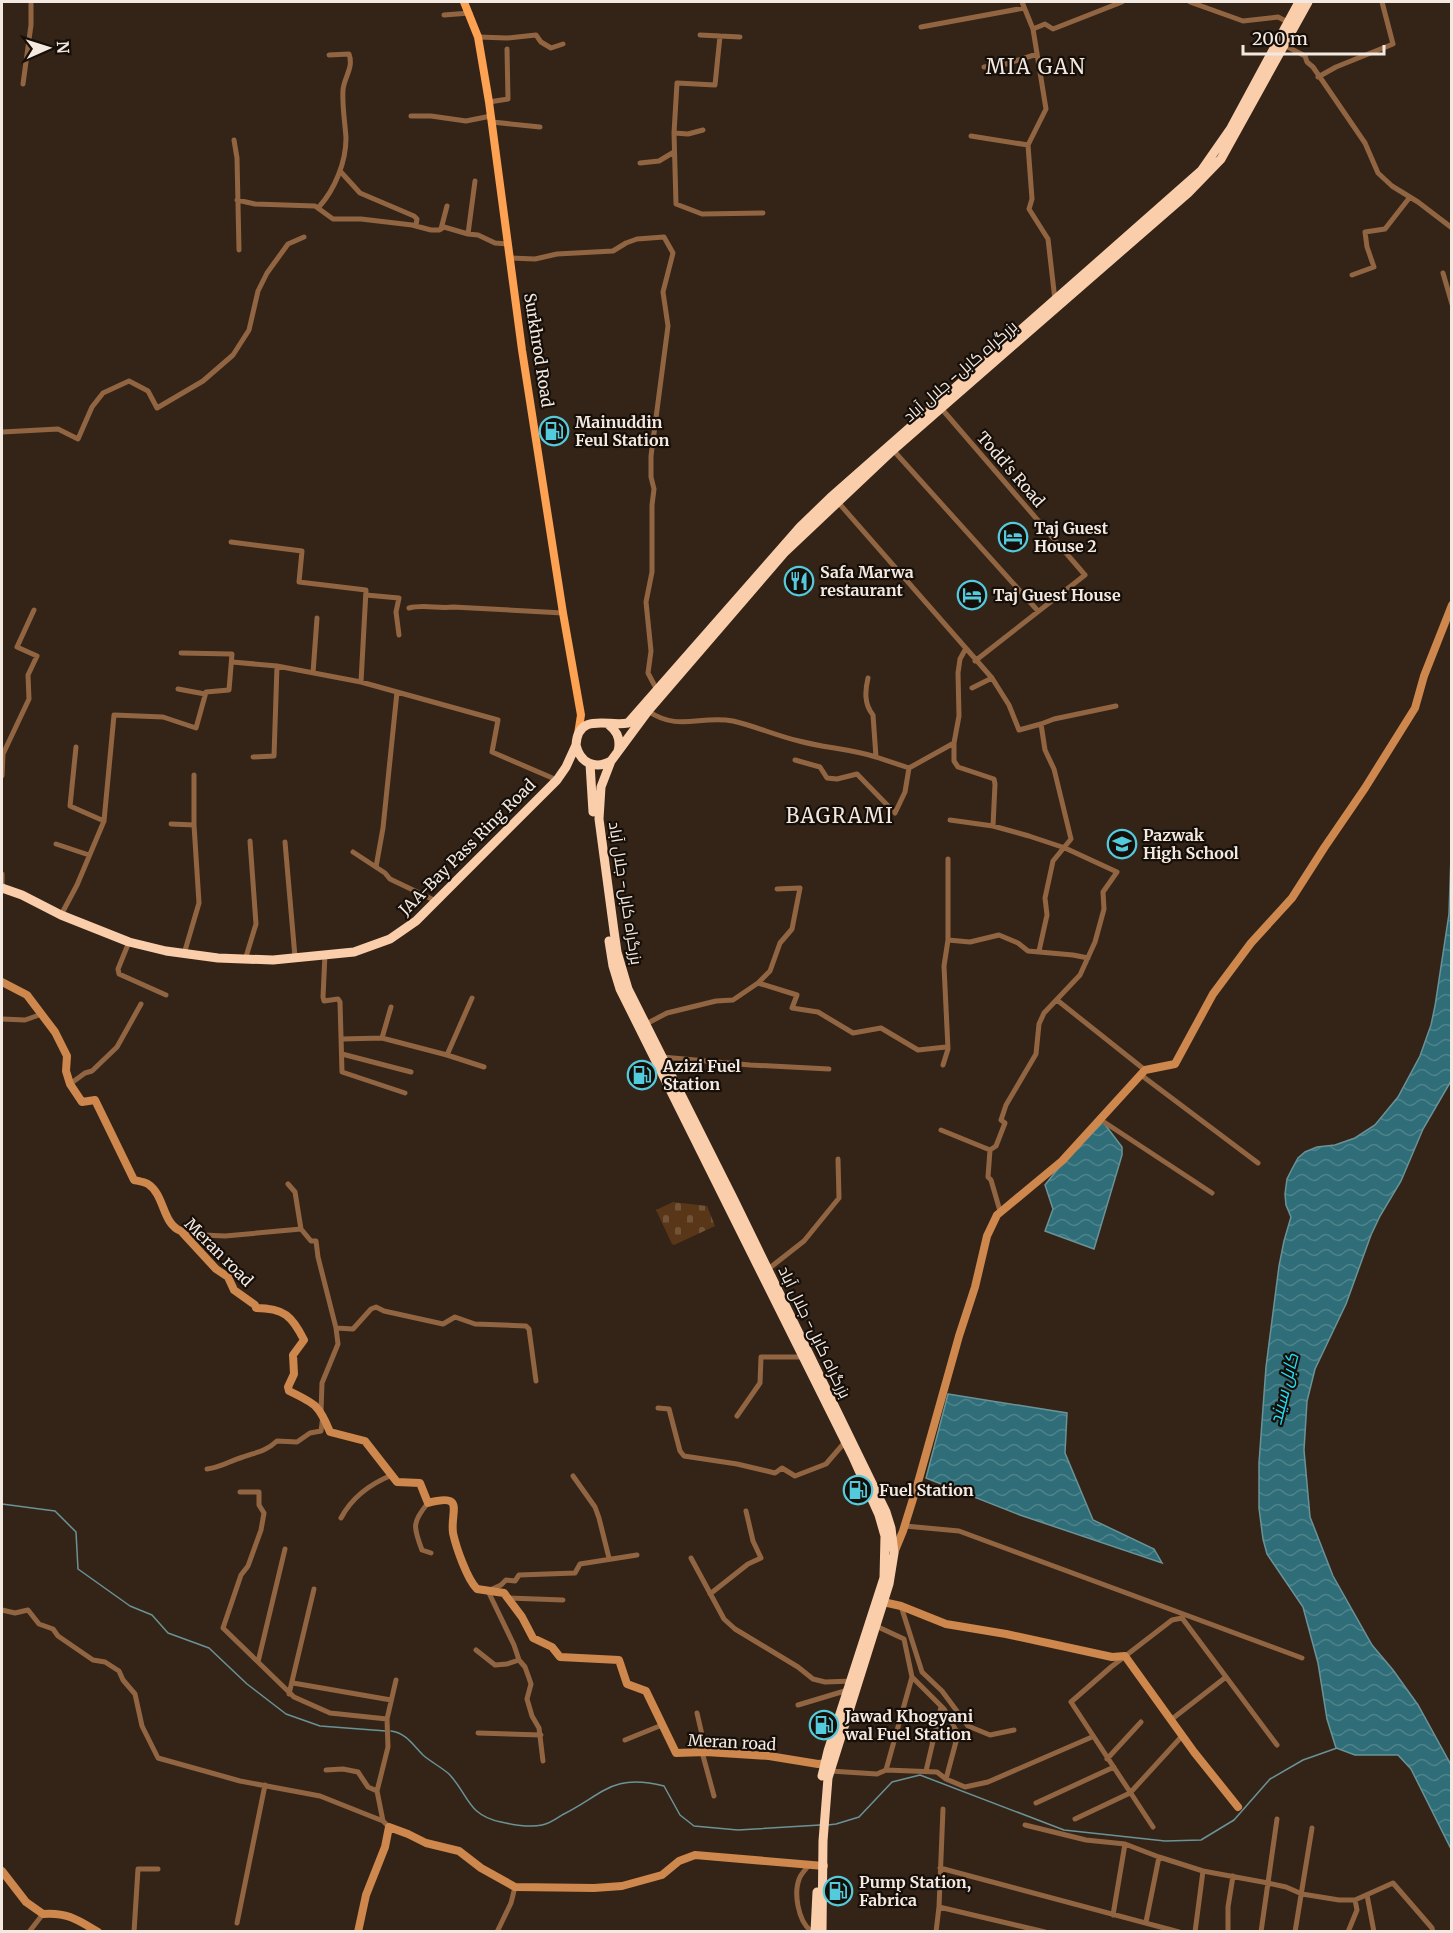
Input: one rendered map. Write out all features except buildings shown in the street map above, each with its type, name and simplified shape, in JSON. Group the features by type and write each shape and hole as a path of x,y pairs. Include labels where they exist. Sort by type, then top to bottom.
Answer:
{"highway":[{"name":"بزرگراه کابل- جلال آباد","path":"613,758 648,711 784,553 893,450 1188,193 1221,159 1284,45 1299,2"},
{"name":"بزرگراه کابل- جلال آباد","path":"596,722 628,723 800,527 830,498 1201,171 1231,128 1292,23 1308,2"},
{"path":"576,745 578,734 585,726 596,722"},
{"name":"بزرگراه کابل- جلال آباد","path":"601,860 599,801 603,778 620,742 618,735 609,724"},
{"name":"بزرگراه کابل- جلال آباد","path":"576,745 578,752 588,763 601,860 620,962 642,1026 866,1479 885,1536 884,1578 855,1683 829,1765"},
{"name":"JAA-Bay Pass Ring Road","path":"2,889 22,895 62,915 129,942 184,954 245,960 354,952 390,939 416,921 557,780 576,745"},
{"path":"566,767 588,763 600,765 613,758"},
{"name":"بزرگراه کابل- جلال آباد","path":"642,1026 662,1057 731,1202"},
{"name":"بزرگراه کابل- جلال آباد","path":"798,1339 803,1357 845,1442 886,1512 891,1528 894,1553 889,1584 876,1626 855,1683 847,1691 829,1765 824,1791 817,1865 818,1931"}],"main road":[{"name":"Surkhrod Road","path":"464,2 470,12 478,37 489,102 510,258 579,705 581,725 578,734"},
{"path":"579,705 583,712 596,722"}],"street":[{"path":"23,84 31,25 31,2"},
{"path":"1022,2 1033,30 1046,109 1028,145 1032,199 1029,209 1048,239 1055,300"},
{"path":"1033,30 1045,24 1053,28 1122,2"},
{"path":"1190,2 1243,21 1278,17 1292,23"},
{"path":"1318,77 1336,67 1393,44 1382,2"},
{"path":"921,27 1024,8"},
{"path":"444,15 470,12"},
{"path":"478,37 507,38 536,35 541,42 551,48 563,44"},
{"path":"700,35 740,36"},
{"path":"720,36 715,85 677,82 674,133 676,205 702,214 763,213"},
{"path":"1284,45 1305,56 1365,143 1378,173 1392,186 1452,228"},
{"path":"489,102 508,99 507,49"},
{"path":"319,207 327,198 340,171 345,146 343,90 350,68 350,57 349,54 329,55"},
{"path":"984,67 1006,64 1037,54"},
{"path":"411,116 431,116 466,121 491,119 540,127"},
{"path":"674,133 688,134 703,130"},
{"path":"971,136 1028,145"},
{"path":"234,140 237,158 239,250"},
{"path":"640,163 659,161 674,152"},
{"path":"340,171 360,193 414,216 417,219 416,225"},
{"path":"468,234 475,181"},
{"path":"1352,274 1374,267 1365,232 1385,229 1410,197"},
{"path":"237,200 255,204 319,207 333,219 361,219 416,225 431,230 446,228 478,235 495,243 508,244"},
{"path":"441,229 447,206"},
{"path":"2,432 58,429 78,439 92,407 103,393 129,381 148,391 157,408 171,402 183,391 203,381 233,355 249,330 258,291 267,273 288,244 304,237"},
{"path":"510,258 535,259 558,254 613,251 638,239 664,237 673,253 663,292 668,326 651,456 651,477 654,489 652,572 646,602 651,651 648,673 657,692"},
{"path":"1443,273 1452,304"},
{"name":"Todd's Road","path":"941,408 1085,575 1038,611"},
{"path":"893,450 1038,611 975,661"},
{"path":"837,501 992,678 1009,705 1019,730 1053,718 1116,706"},
{"path":"231,542 301,551 303,553 299,582 366,590 361,682"},
{"path":"366,595 399,598 396,612 399,635"},
{"path":"409,608 419,605 442,609 453,607 563,613"},
{"path":"894,1553 904,1528 975,1287 987,1236 1000,1211 1053,1170 1143,1073 1175,1064 1213,994 1251,943 1292,898 1365,789 1415,708 1424,676 1452,605"},
{"path":"2,776 3,754 29,699 28,675 37,656 17,647 34,610"},
{"path":"313,673 317,618"},
{"path":"966,650 960,660 958,673 959,716 954,743 955,764 965,770 994,779 993,826"},
{"path":"178,689 205,694 207,692 228,692 232,662 231,653 182,652"},
{"path":"232,662 277,666 361,682 498,720 492,752 557,780"},
{"path":"253,757 274,756 277,666"},
{"path":"868,678 865,693 869,711 873,715 876,757"},
{"path":"972,688 992,678"},
{"path":"376,867 383,828 397,692"},
{"path":"62,915 104,821 114,715 163,717 197,728 205,694"},
{"path":"648,711 661,720 683,723 709,720 732,721 777,736 860,752 909,768 954,743"},
{"path":"1039,951 1047,915 1045,898 1053,861 1071,839 1054,769 1045,750 1041,724"},
{"path":"76,747 70,806 104,821"},
{"path":"795,760 820,767 827,778 837,779 857,774 895,813 905,792 909,768"},
{"path":"184,954 199,903 194,825 194,775"},
{"path":"950,820 993,826 1065,848 1117,872 1102,892 1104,909 1088,958 1080,975 1044,1013 1039,1024 1036,1054 1006,1105 1001,1120 1005,1123 996,1146 990,1150"},
{"path":"171,824 194,825"},
{"path":"245,960 256,924 250,841"},
{"path":"285,842 295,957"},
{"path":"56,844 89,855"},
{"path":"353,852 385,873 390,879 436,901"},
{"path":"943,1065 948,1049 946,1047 944,966 948,940 948,859"},
{"path":"2,874 2,889"},
{"path":"642,1026 667,1013 716,1001 733,1000 758,983 770,971 780,944 792,929 800,888 777,890"},
{"path":"948,940 969,942 999,935 1018,943 1028,951 1088,958"},
{"path":"129,942 118,969 119,974 166,995"},
{"path":"325,954 323,998 326,1001 340,1000 342,1070 344,1073 405,1093"},
{"path":"2,982 27,994 55,1032 67,1056 66,1071 70,1084 85,1073 92,1071 117,1047 141,1004"},
{"path":"758,983 797,995 792,1008 818,1012 853,1033 881,1028 918,1050 946,1047"},
{"path":"447,1055 472,998"},
{"path":"1057,1000 1143,1073 1258,1163"},
{"path":"382,1038 391,1007"},
{"path":"2,1019 25,1020 42,1014"},
{"path":"342,1039 382,1038 484,1067"},
{"path":"342,1054 411,1072"},
{"path":"662,1057 829,1069"},
{"name":"Meran road","path":"70,1084 80,1101 94,1100 134,1180 151,1187 161,1201 174,1228 181,1231 216,1269 228,1277 234,1290 256,1308 273,1308 291,1318 304,1340 293,1355 294,1374 289,1391 314,1403 322,1413 330,1432 365,1441 392,1475"},
{"path":"1101,1119 1212,1193"},
{"path":"941,1130 990,1150"},
{"path":"990,1150 988,1177 991,1180 1000,1211"},
{"path":"763,1267 804,1241 839,1198 838,1159"},
{"path":"207,1469 223,1467 240,1457 267,1450 277,1441 297,1442 310,1433 319,1432 322,1413 322,1383 338,1344 336,1328 316,1241 311,1240 301,1229 296,1192 288,1184"},
{"path":"182,1234 225,1236 301,1229"},
{"path":"336,1328 353,1329 371,1309 376,1307 384,1311 443,1324 455,1317 474,1324 526,1326 529,1329 536,1381"},
{"path":"737,1416 760,1383 761,1358 803,1357"},
{"path":"658,1408 669,1409 680,1451 684,1455 775,1473 782,1468 795,1476 826,1464 845,1442"},
{"path":"341,1518 348,1505 374,1483 392,1475 400,1483 420,1483 428,1503"},
{"path":"573,1476 595,1507 609,1558"},
{"path":"240,1492 259,1492 259,1505 264,1513 258,1539 248,1566 241,1575 223,1628 289,1694 330,1713 387,1719"},
{"path":"431,1553 422,1550 414,1526 418,1515 428,1503 446,1499 455,1507 453,1532 465,1567 477,1589 501,1592 508,1598 563,1600"},
{"path":"710,1594 748,1564 761,1558 753,1541 746,1511"},
{"path":"891,1528 959,1531 1302,1658"},
{"path":"258,1662 285,1549"},
{"path":"488,1592 506,1580 515,1581 519,1575 575,1573 580,1564 637,1555"},
{"path":"691,1558 724,1619 729,1624 813,1678 825,1682 855,1683"},
{"path":"289,1694 314,1589"},
{"path":"488,1592 519,1660 530,1678 531,1684 527,1699 541,1735 543,1761"},
{"name":"Meran road","path":"508,1598 522,1617 533,1638 552,1647 560,1657 619,1660 627,1684 641,1687 646,1691 676,1753 704,1752 769,1756 829,1765"},
{"path":"883,1602 901,1606 946,1624 1006,1634 1112,1657 1125,1656"},
{"path":"901,1606 922,1672 942,1691 968,1726 990,1735 1014,1730"},
{"path":"2,1610 15,1613 28,1610 39,1624 53,1629 58,1636 93,1660 105,1662 119,1671 123,1680 135,1694 142,1726 158,1758 240,1781 320,1796 408,1833 426,1843 459,1851 481,1868 515,1887 622,1886 662,1875 679,1861 695,1856 817,1865"},
{"path":"1153,1827 1071,1702 1172,1620 1182,1618 1277,1745"},
{"path":"876,1626 904,1639 912,1677 886,1770"},
{"path":"476,1650 495,1665 519,1660"},
{"path":"1125,1656 1238,1807"},
{"path":"912,1677 941,1707 958,1734 946,1779"},
{"path":"1172,1719 1226,1677"},
{"path":"358,1932 366,1895 385,1847 386,1824 377,1791 388,1747 387,1719 396,1680"},
{"path":"293,1683 391,1700"},
{"path":"798,1705 847,1691"},
{"path":"926,1771 941,1707"},
{"path":"697,1713 714,1796"},
{"path":"1107,1759 1141,1722"},
{"path":"625,1740 662,1725"},
{"path":"478,1733 541,1735"},
{"path":"1075,1819 1131,1793 1183,1735"},
{"path":"829,1765 877,1774 886,1770 937,1772 964,1787 988,1782 1092,1737"},
{"path":"1036,1803 1114,1767"},
{"path":"326,1770 343,1769 358,1772 368,1787 377,1791"},
{"path":"237,1923 265,1785"},
{"path":"936,1932 944,1809"},
{"path":"1261,1932 1276,1819"},
{"path":"1025,1826 1086,1840 1125,1844 1203,1871 1268,1882 1302,1894 1339,1900 1355,1900 1393,1883 1433,1932"},
{"path":"1295,1932 1312,1827"},
{"path":"1113,1915 1125,1844"},
{"path":"1146,1922 1159,1857"},
{"path":"817,1865 800,1878 798,1893 799,1911 807,1928 811,1931 818,1931"},
{"path":"940,1868 1179,1932"},
{"path":"134,1932 138,1869 158,1869"},
{"path":"2,1871 26,1902 43,1914 67,1915 98,1932"},
{"path":"1195,1932 1203,1871"},
{"path":"1228,1932 1228,1907 1233,1876"},
{"path":"497,1932 511,1903 515,1887"},
{"path":"1367,1895 1374,1932"},
{"path":"1348,1932 1357,1910 1355,1900"},
{"path":"939,1907 1045,1932"},
{"path":"29,1932 43,1914"}],"green space":[{"path":"673,1202 707,1206 715,1226 672,1244 656,1210"}],"water":[{"name":"کابل سيند","path":"1451,856 1451,1081 1423,1129 1401,1181 1371,1235 1346,1304 1315,1369 1307,1401 1304,1450 1310,1517 1333,1576 1372,1645 1418,1705 1451,1765 1451,1849 1411,1769 1398,1755 1355,1755 1336,1748 1327,1719 1318,1663 1303,1607 1267,1554 1259,1508 1259,1463 1266,1367 1279,1266 1291,1217 1286,1205 1287,1179 1298,1158 1305,1152 1355,1138 1375,1125 1398,1097 1420,1056 1435,1006 1449,914"},
{"path":"1103,1122 1122,1147 1122,1155 1094,1249 1045,1231 1053,1209 1045,1185"},
{"path":"948,1394 1067,1413 1065,1453 1093,1520 1154,1549 1162,1563 1020,1515 926,1478"}],"waterway":[{"path":"2,1504 55,1511 76,1532 78,1569 130,1606 152,1615 168,1633 209,1648 247,1684 286,1714 320,1726 386,1731"},
{"path":"391,1731 405,1737 423,1755 449,1774 481,1814 506,1823 527,1826 545,1824 609,1788 632,1782 664,1786 680,1815 694,1826 738,1830 820,1825"},
{"path":"828,1825 859,1817 892,1782 920,1775 1064,1830 1165,1841 1201,1840 1234,1820 1270,1779 1303,1760 1337,1748"}],"place":[{"name":"Mainuddin Feul Station","path":"554,431"},
{"name":"Taj Guest House 2","path":"1013,537"},
{"name":"Safa Marwa restaurant","path":"799,581"},
{"name":"Taj Guest House","path":"972,595"},
{"name":"Pazwak High School","path":"1122,844"},
{"name":"Azizi Fuel Station","path":"642,1075"},
{"name":"Fuel Station","path":"858,1490"},
{"name":"Jawad Khogyani wal Fuel Station","path":"824,1725"},
{"name":"Pump Station, Fabrica","path":"838,1891"}],"district":[{"name":"MIA GAN","path":"1036,67"},
{"name":"BAGRAMI","path":"840,816"}]}
